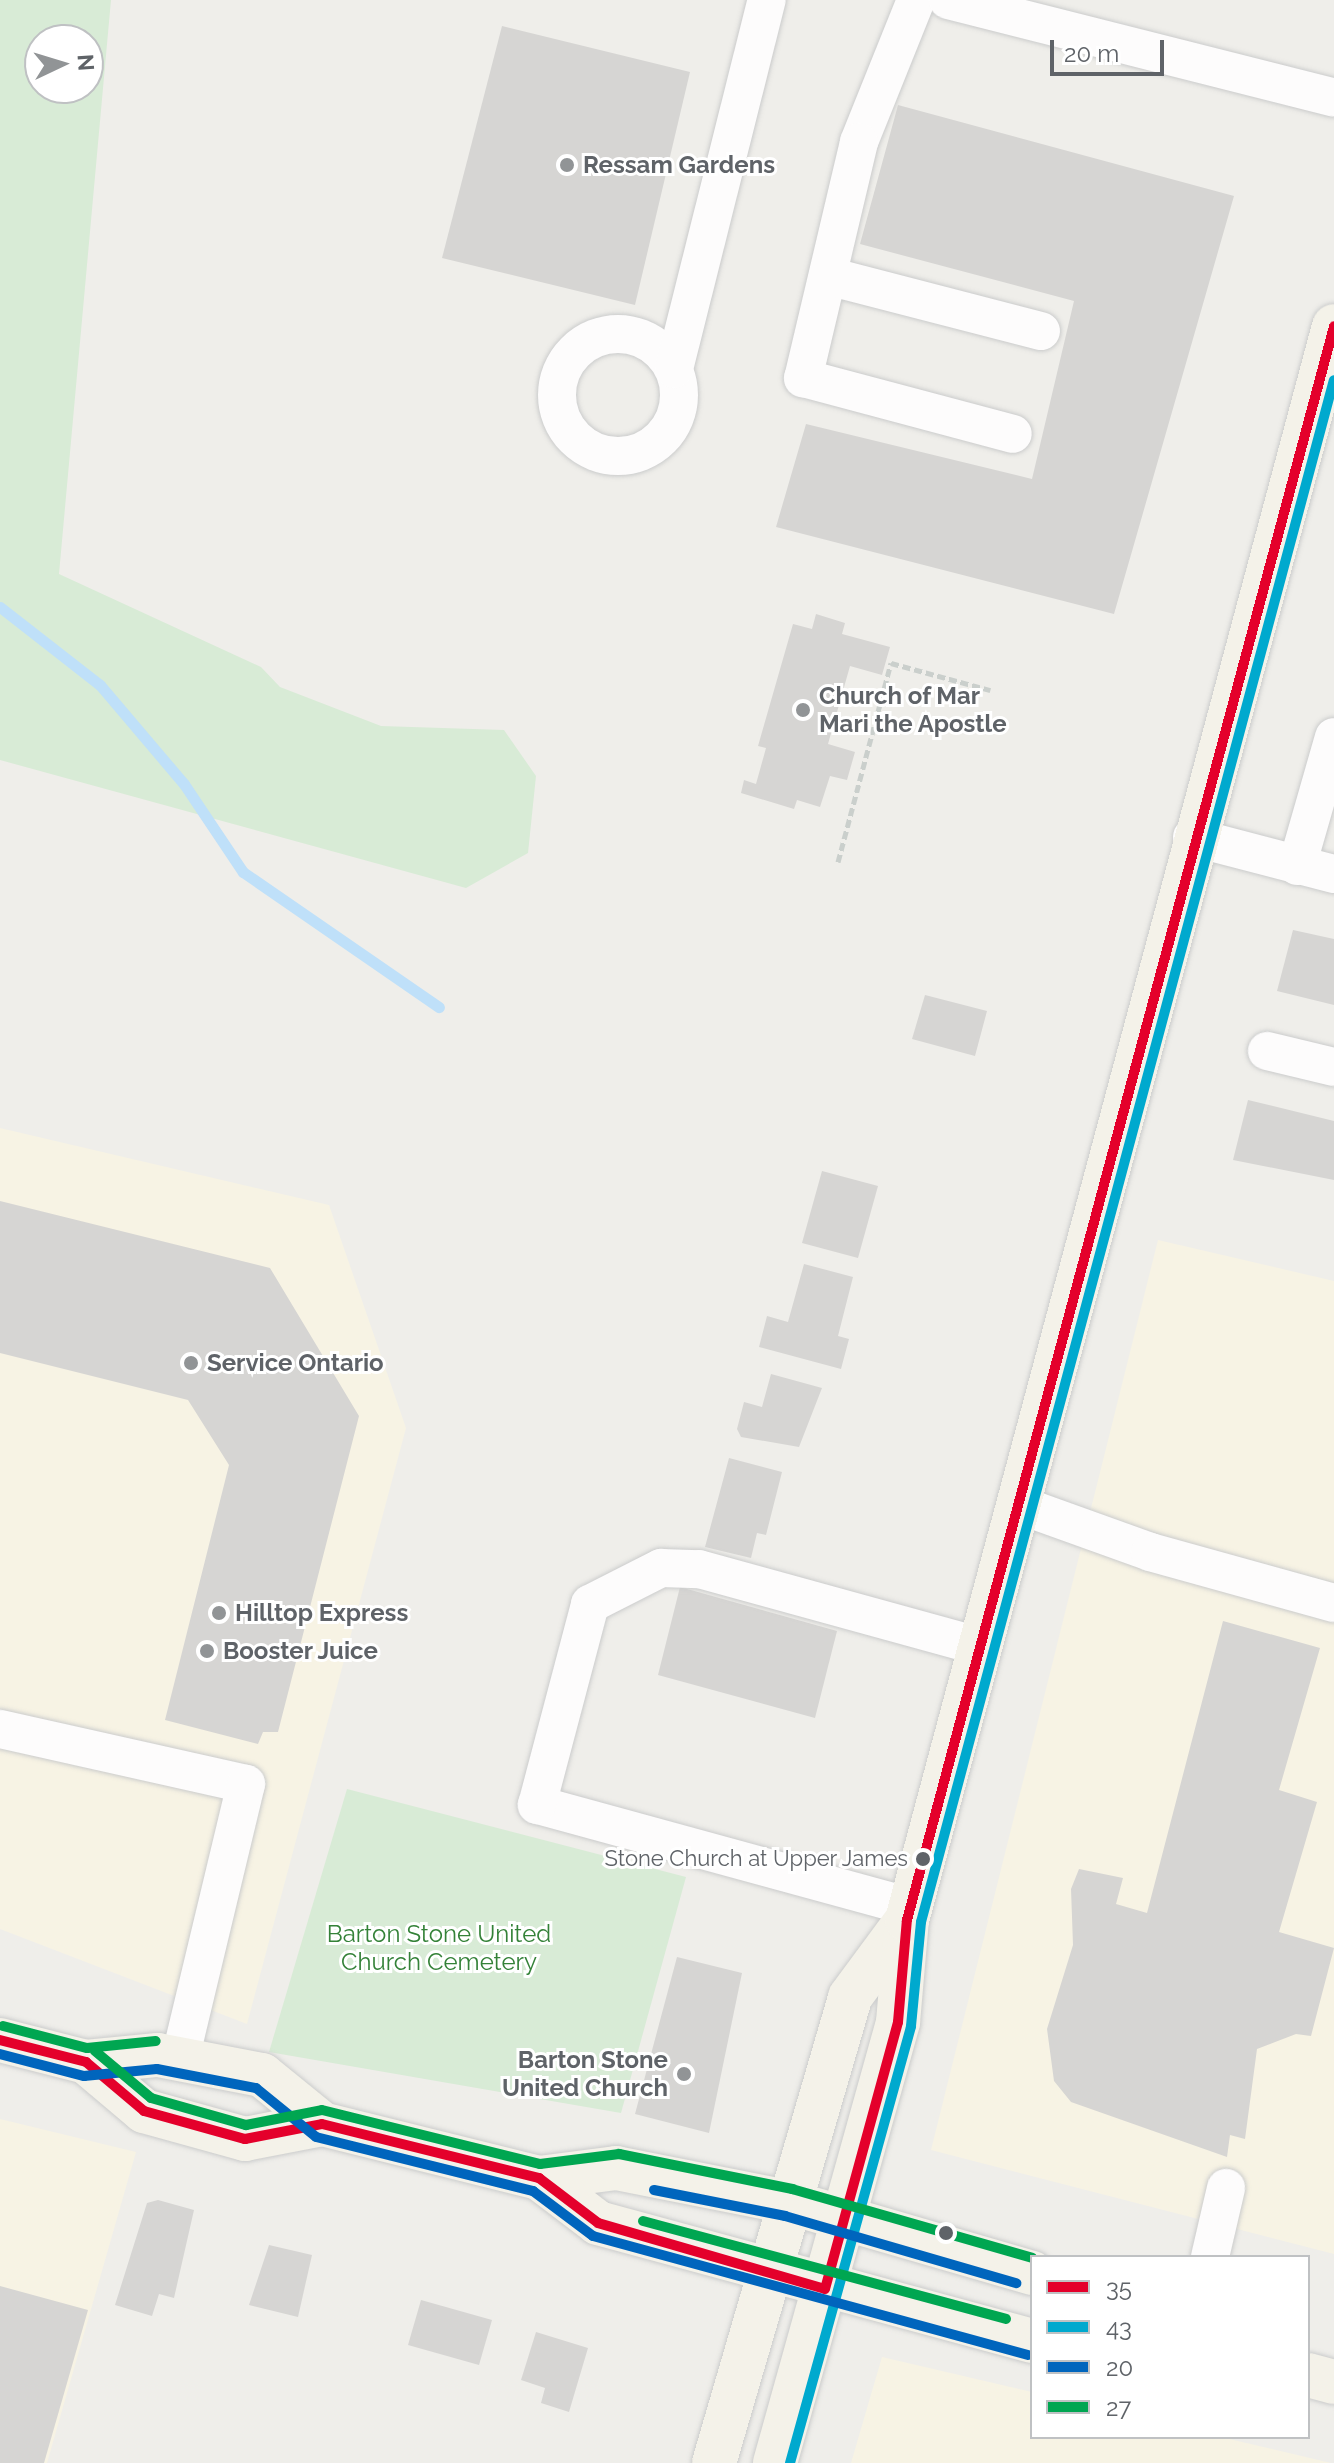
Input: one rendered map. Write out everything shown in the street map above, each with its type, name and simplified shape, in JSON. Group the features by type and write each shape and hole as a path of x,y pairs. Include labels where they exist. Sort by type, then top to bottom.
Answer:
{"main road":[{"path":"775,2463 898,2022 909,1914 979,1646 1192,837 1334,326"},
{"path":"714,2463 850,1997 909,1914"},
{"path":"2,2046 86,2062 180,2059 262,2075 322,2124"},
{"path":"86,2062 144,2111 245,2139 322,2124 539,2178 616,2168 788,2202 1030,2272"},
{"path":"539,2178 598,2223 825,2289 1030,2340"},
{"path":"1310,2376 1334,2382"}],"street":[{"path":"674,369 767,0"},
{"path":"916,0 859,142 803,378 1013,434"},
{"path":"948,0 1334,98"},
{"path":"828,276 1041,331"},
{"path":"1297,866 1334,737"},
{"path":"1192,837 1334,874"},
{"path":"1267,1051 1334,1067"},
{"path":"1017,1504 1150,1552 1334,1603"},
{"path":"909,1914 537,1805 590,1604 661,1568 699,1569 979,1646"},
{"path":"0,1729 246,1784 180,2059"},
{"path":"1210,2255 1226,2188"}],"path":[{"path":"838,862 891,663 990,690"}],"shaded area":[{"path":"0,1128 329,1205 406,1428 247,2024 0,1929"},
{"path":"1158,1240 1334,1281 1334,2254 931,2150"},
{"path":"0,2119 136,2152 47,2463 0,2463"},
{"path":"882,2357 1030,2392 1030,2439 1229,2439 1331,2463 851,2463"}],"green space":[{"path":"0,0 111,0 104,77 104,24 24,24 24,104 102,104 59,574 261,667 280,687 381,726 504,730 536,776 528,853 466,888 0,760"},
{"name":"Barton Stone United Church Cemetery","path":"347,1789 686,1877 621,2113 269,2052"}],"building":[{"name":"Ressam Gardens","path":"502,26 690,72 635,305 442,258"},
{"path":"898,105 1234,196 1114,614 776,527 806,424 1032,479 1074,301 860,244"},
{"name":"Church of Mar Mari the Apostle","path":"816,614 845,623 842,634 890,647 882,675 850,666 828,744 855,752 847,780 830,776 820,807 797,800 794,809 741,793 744,780 756,784 766,748 758,746 793,624 812,629"},
{"path":"1293,930 1334,939 1334,1005 1277,991"},
{"path":"925,995 987,1011 975,1056 912,1039"},
{"path":"1248,1100 1334,1121 1334,1180 1233,1160"},
{"path":"822,1171 878,1186 858,1258 802,1243"},
{"path":"0,1201 270,1268 359,1416 278,1732 263,1732 258,1744 165,1720 229,1465 188,1400 0,1353"},
{"path":"804,1264 853,1277 838,1336 849,1339 841,1369 759,1347 767,1316 788,1322"},
{"path":"771,1374 822,1388 799,1447 741,1437 737,1429 744,1402 762,1407"},
{"path":"729,1458 782,1472 766,1535 757,1533 751,1558 705,1547"},
{"path":"680,1587 837,1631 815,1718 658,1675"},
{"path":"1223,1621 1320,1648 1279,1790 1317,1802 1279,1932 1334,1948 1311,2036 1296,2034 1257,2049 1245,2139 1230,2135 1227,2157 1071,2102 1054,2081 1047,2029 1073,1945 1071,1889 1079,1869 1123,1878 1116,1904 1147,1913"},
{"name":"Barton Stone United Church","path":"677,1957 742,1973 709,2133 635,2114"},
{"path":"158,2200 194,2210 174,2298 159,2294 152,2316 115,2305 147,2203"},
{"path":"269,2245 312,2255 298,2317 249,2305"},
{"path":"0,2286 88,2310 44,2463 0,2463"},
{"path":"421,2300 492,2320 479,2365 408,2345"},
{"path":"536,2332 588,2348 569,2412 541,2403 545,2388 521,2380"}],"waterway":[{"path":"0,607 100,685 184,784 243,872 439,1007"}],"transit line":[{"name":"35","path":"0,2040 86,2062 144,2111 245,2139 322,2124 539,2178 598,2223 825,2289 898,2022 907,1920 1334,326"},
{"name":"43","path":"790,2463 911,2026 921,1922 1334,380"},
{"name":"27","path":"3,2026 87,2048 156,2041"},
{"name":"27","path":"95,2051 151,2098 246,2125 322,2110 540,2164 619,2154 792,2189 1030,2257"},
{"name":"20","path":"0,2054 84,2076 157,2069 256,2088 316,2137 533,2191 593,2236 1028,2355"},
{"name":"20","path":"654,2190 785,2216 1016,2283"},
{"name":"27","path":"643,2221 1006,2319"}],"place":[{"name":"Ressam Gardens","path":"567,165"},
{"name":"Church of Mar Mari the Apostle","path":"803,710"},
{"name":"Service Ontario","path":"191,1363"},
{"name":"Hilltop Express","path":"219,1613"},
{"name":"Booster Juice","path":"207,1651"},
{"name":"Stone Church at Upper James","path":"923,1859"},
{"name":"Barton Stone United Church","path":"684,2074"}]}
